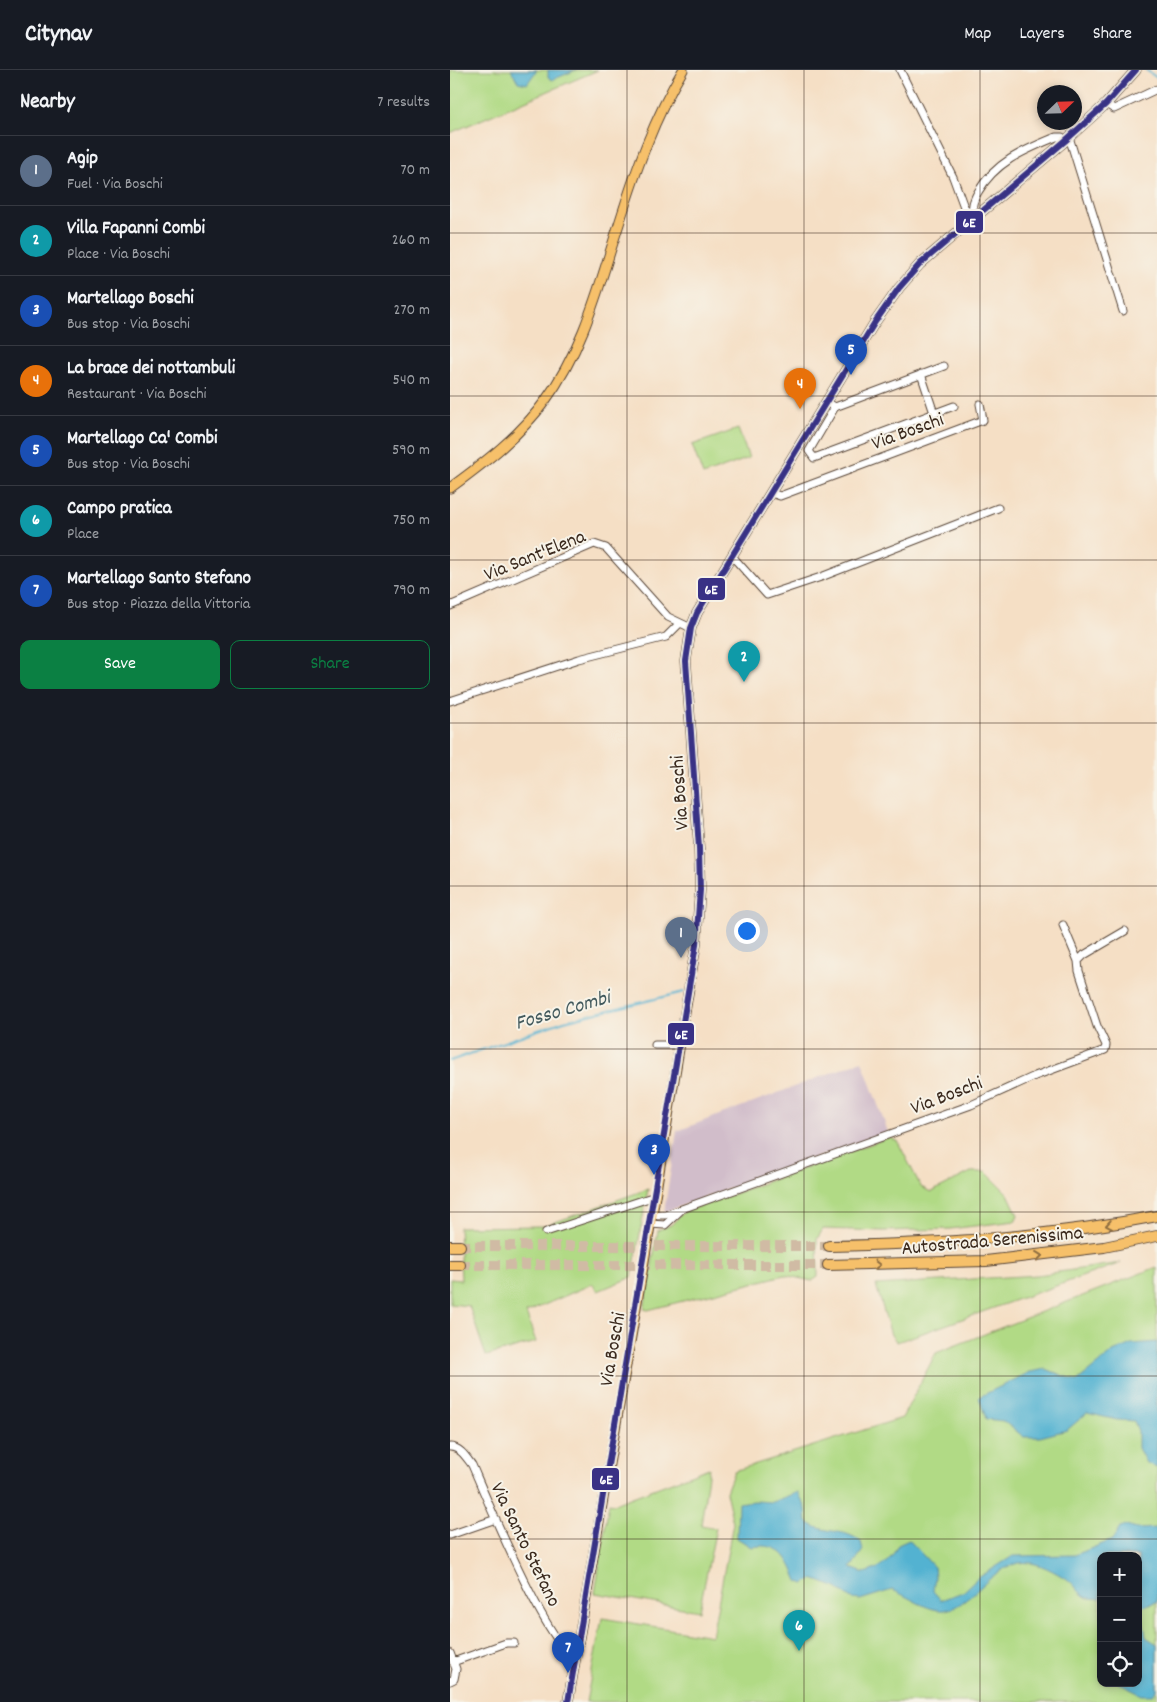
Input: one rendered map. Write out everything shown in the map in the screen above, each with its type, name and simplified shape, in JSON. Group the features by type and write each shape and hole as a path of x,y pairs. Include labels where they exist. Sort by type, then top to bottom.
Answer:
{"highway":[{"name":"Autostrada Serenissima","path":"829,1246 921,1244 995,1239 1061,1232 1157,1216"},
{"name":"Autostrada Serenissima","path":"828,1265 986,1261 1095,1248 1157,1236"}],"main road":[{"path":"450,488 483,464 520,431 545,402 566,368 588,324 640,160 661,110 683,70"},
{"name":"Via Boschi","path":"568,1702 655,1198 696,945 700,890 686,661 691,628 697,613 771,493 831,404 875,322 899,288 924,260 1106,104 1136,70"}],"street":[{"path":"900,70 953,177 964,208 975,218"},
{"path":"1106,104 1114,108 1157,89"},
{"path":"975,218 972,209 973,201 993,170 1006,160 1056,137 1060,136 1067,139 1123,311"},
{"path":"831,404 944,366"},
{"name":"Via Boschi","path":"921,374 934,413"},
{"name":"Via Boschi","path":"831,404 811,444 809,451 814,458 954,406"},
{"name":"Via Boschi","path":"771,493 780,496 983,420 980,404"},
{"path":"732,556 766,595 820,577 998,508"},
{"name":"Via Sant'Elena","path":"450,606 594,544 606,548 668,617 680,623"},
{"path":"450,701 579,659 666,637 680,623 691,628"},
{"name":"Via Boschi","path":"651,1220 971,1105 1035,1076 1105,1050 1106,1045 1097,1026 1079,971 1078,961 1063,925"},
{"path":"1078,961 1084,955 1125,931"},
{"path":"655,1045 680,1045"},
{"path":"546,1232 649,1198 655,1198"},
{"name":"Via Santo Stefano","path":"450,1447 455,1447 472,1465 521,1578 562,1646 571,1657 576,1658"},
{"path":"450,1535 496,1520"},
{"path":"453,1662 506,1643 514,1643"},
{"path":"450,1653 456,1674 454,1679 450,1681"}],"shaded area":[{"path":"862,1061 888,1132 664,1212 677,1131"}],"green space":[{"path":"450,70 598,70 450,133"},
{"path":"738,429 749,458 703,475 692,445"},
{"path":"890,1137 898,1142 921,1187 931,1192 971,1172 986,1172 1008,1194 1018,1215 1015,1221 950,1229 884,1231 823,1229 817,1239 818,1277 812,1281 784,1275 648,1310 644,1309 658,1230 671,1225 684,1212"},
{"path":"648,1189 632,1277 598,1291 592,1284 526,1313 536,1342 486,1356 469,1306 450,1304 450,1279 461,1280 459,1227 544,1226"},
{"path":"1121,1263 897,1342 891,1335 876,1285 1038,1275"},
{"path":"1157,1267 1157,1702 586,1702 602,1618 712,1636 733,1523 726,1492 734,1471 902,1418 936,1353"},
{"path":"709,1468 701,1525 716,1528 699,1611 595,1593 609,1503 614,1504"}],"water":[{"path":"511,70 537,70 527,84 518,82"},
{"path":"548,70 576,70 552,80 548,77"},
{"path":"1157,1342 1157,1467 1146,1463 1138,1448 1138,1431 1134,1421 1117,1420 1087,1413 1067,1430 1040,1437 1024,1437 1003,1421 986,1419 979,1397 1030,1372 1046,1369 1077,1381 1113,1352 1131,1344"},
{"path":"798,1492 806,1508 807,1522 814,1526 848,1534 861,1542 863,1550 851,1568 864,1573 885,1564 898,1545 909,1540 934,1567 933,1591 941,1600 963,1592 978,1578 1013,1556 1075,1555 1112,1540 1120,1528 1126,1526 1137,1529 1157,1528 1157,1602 1142,1606 1142,1552 1097,1552 1097,1599 1086,1597 1072,1583 1047,1568 1031,1563 1018,1563 1006,1567 996,1574 956,1607 945,1610 932,1609 892,1590 860,1600 852,1599 837,1588 813,1579 804,1584 798,1581 787,1558 782,1553 770,1547 751,1547 737,1538 738,1503 754,1501 772,1502"},
{"path":"1143,1619 1146,1637 1157,1644 1157,1690 1153,1695 1142,1695 1126,1687 1142,1687"}],"waterway":[{"path":"1146,70 1157,78"},
{"name":"Fosso Combi","path":"450,1061 564,1021 684,992"}],"tunnel":[{"path":"460,1246 829,1246"},
{"path":"460,1265 828,1265"}],"transit line":[{"name":"6E","path":"568,1702 696,945 700,890 699,848 686,661 691,628 697,613 875,322 899,288 920,264 1106,104 1136,70"}],"place":[{"name":"Martellago Ca' Combi","path":"851,375"},
{"name":"La brace dei nottambuli","path":"800,409"},
{"name":"Villa Fapanni Combi","path":"744,682"},
{"name":"Agip","path":"681,958"},
{"name":"Martellago Boschi","path":"654,1175"},
{"name":"Campo pratica","path":"799,1651"},
{"name":"Martellago Santo Stefano","path":"568,1673"}]}
